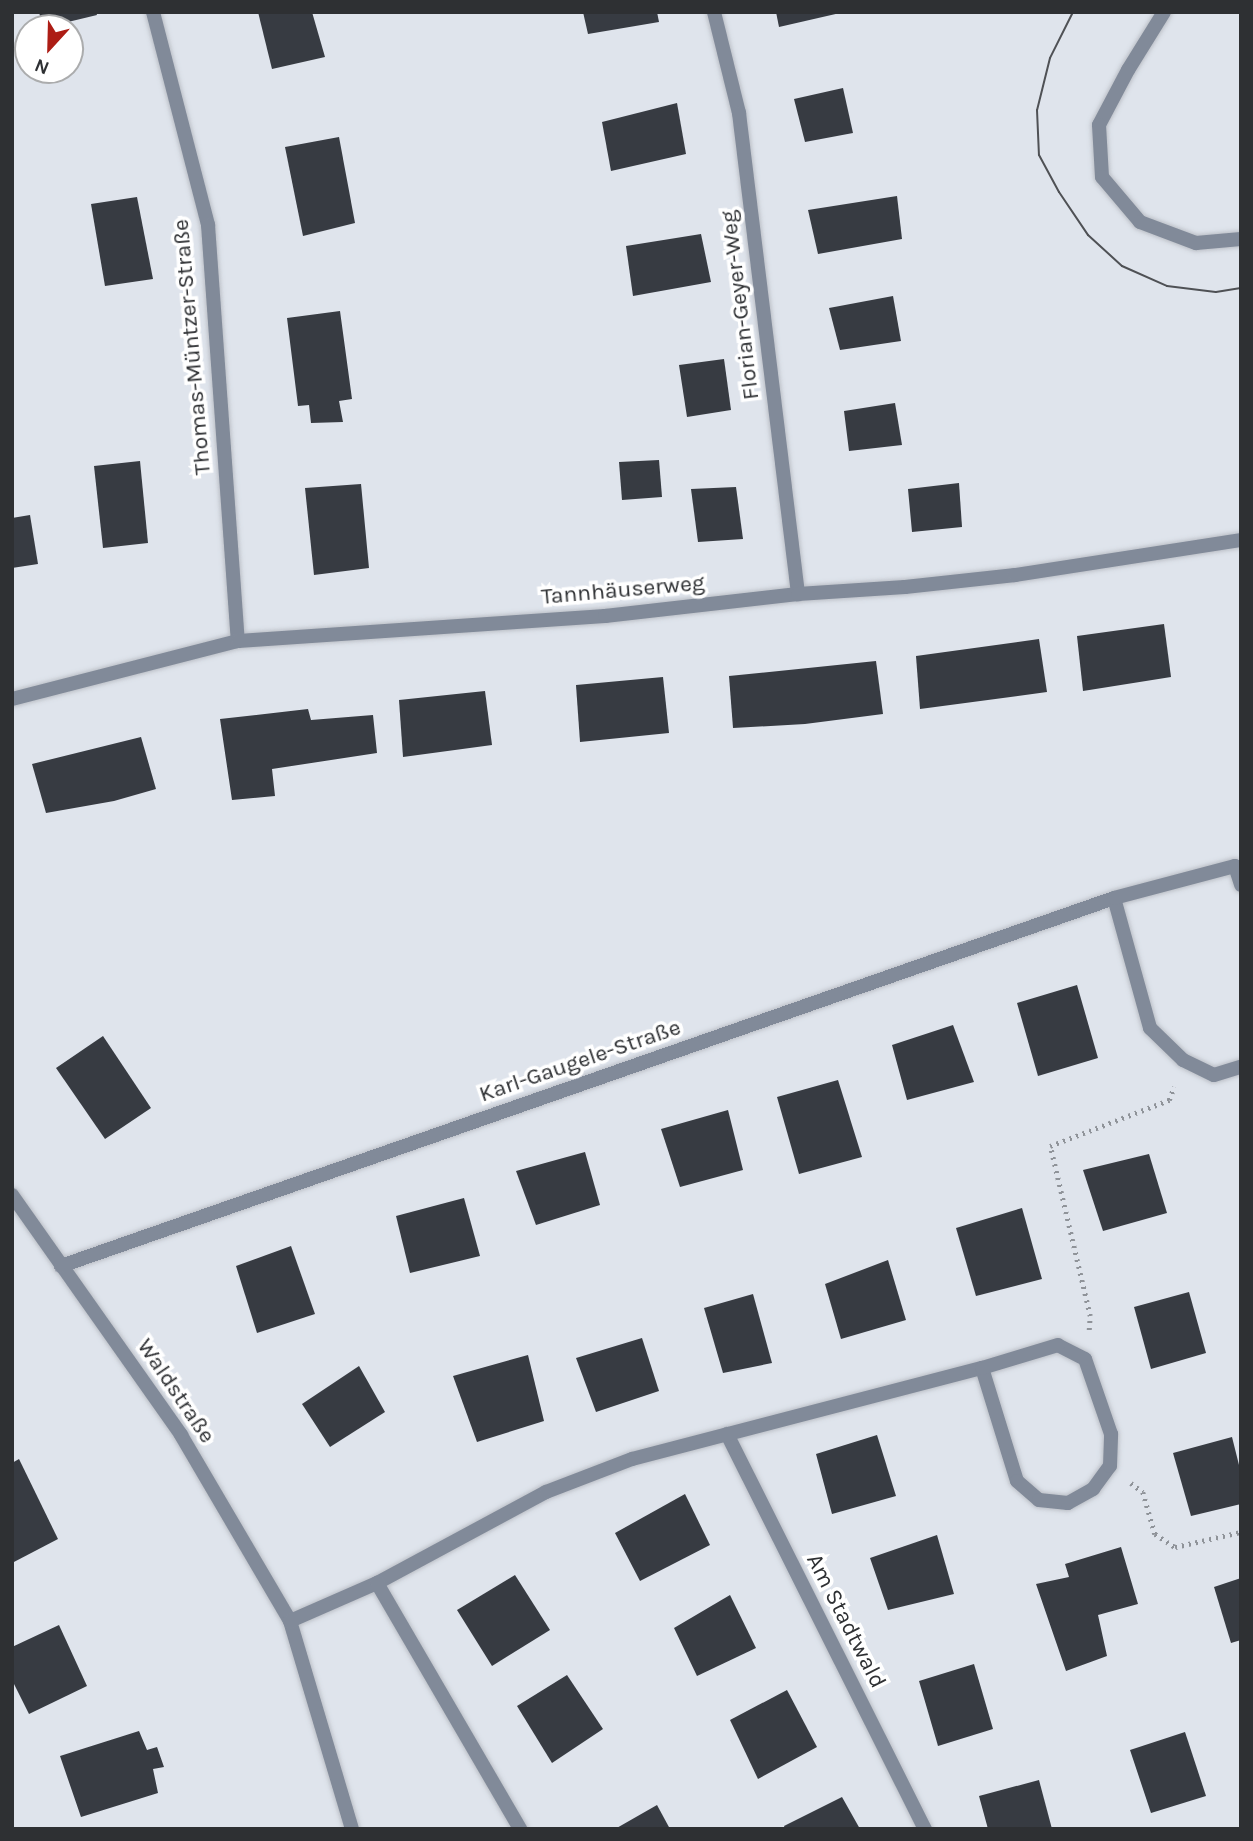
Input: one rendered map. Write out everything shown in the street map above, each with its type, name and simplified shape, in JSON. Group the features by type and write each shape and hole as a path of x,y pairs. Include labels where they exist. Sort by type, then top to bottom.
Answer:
{"street":[{"name":"Thomas-Müntzer-Straße","path":"153,12 208,225 238,641"},
{"name":"Florian-Geyer-Weg","path":"714,12 739,113 798,594"},
{"path":"1164,12 1128,70 1099,125 1102,177 1140,222 1196,243 1241,239"},
{"name":"Tannhäuserweg","path":"12,699 238,641 605,616 798,594 1015,575 1241,540"},
{"name":"Karl-Gaugele-Straße","path":"61,1266 1114,898 1235,866 1241,885"},
{"path":"1114,898 1150,1028 1183,1060 1214,1075 1241,1067"},
{"name":"Waldstraße","path":"12,1195 181,1436 290,1621 352,1829"},
{"path":"290,1621 377,1583 546,1492 632,1459 982,1368 1058,1345 1085,1359 1111,1434 1110,1466 1093,1489 1069,1503 1039,1500 1017,1480 982,1368"},
{"name":"Am Stadtwald","path":"727,1434 925,1829"},
{"path":"377,1583 520,1829"}],"path":[{"path":"1085,1359 1090,1316 1050,1146 1169,1100 1183,1060"},
{"path":"1110,1466 1143,1492 1155,1534 1175,1547 1241,1532"}],"building":[{"path":"96,12 97,15 84,18 84,14 40,14"},
{"path":"258,12 312,12 325,57 272,69"},
{"path":"583,12 657,12 659,22 588,34"},
{"path":"776,12 840,12 840,13 779,27"},
{"path":"843,88 853,133 805,142 794,99"},
{"path":"677,103 686,154 611,171 602,122"},
{"path":"339,137 355,223 303,236 285,147"},
{"path":"897,196 902,239 818,254 808,210"},
{"path":"137,197 153,279 105,286 91,204"},
{"path":"701,234 711,282 633,296 626,246"},
{"path":"893,296 901,341 840,350 829,308"},
{"path":"340,311 352,399 339,401 343,422 311,423 309,405 298,406 287,318"},
{"path":"724,359 731,410 687,417 679,365"},
{"path":"895,403 902,445 849,451 844,411"},
{"path":"659,460 662,497 622,500 619,462"},
{"path":"140,461 148,543 103,548 94,466"},
{"path":"959,483 962,527 912,532 908,489"},
{"path":"361,484 369,568 314,575 305,488"},
{"path":"736,487 743,539 698,542 691,489"},
{"path":"30,515 38,564 12,568 12,518"},
{"path":"1164,624 1171,677 1083,691 1077,636"},
{"path":"1039,639 1047,692 920,709 916,656"},
{"path":"876,661 883,714 805,724 733,728 729,676"},
{"path":"663,677 669,733 580,742 576,685"},
{"path":"485,691 492,745 403,757 399,700"},
{"path":"308,709 311,720 373,715 377,753 272,769 275,796 232,800 220,719"},
{"path":"141,737 156,789 114,801 46,813 32,764"},
{"path":"1077,985 1098,1058 1038,1076 1017,1003"},
{"path":"953,1025 974,1082 907,1100 892,1045"},
{"path":"103,1036 151,1108 105,1139 56,1068"},
{"path":"838,1080 862,1157 799,1174 777,1097"},
{"path":"728,1110 743,1170 680,1187 661,1129"},
{"path":"585,1152 600,1205 536,1225 516,1171"},
{"path":"1149,1154 1167,1213 1103,1231 1083,1170"},
{"path":"464,1198 480,1256 410,1273 396,1216"},
{"path":"1022,1208 1042,1279 976,1296 956,1228"},
{"path":"291,1246 315,1314 257,1333 236,1266"},
{"path":"888,1260 906,1320 841,1339 825,1284"},
{"path":"1189,1292 1206,1353 1151,1369 1134,1307"},
{"path":"753,1294 772,1363 723,1373 704,1308"},
{"path":"642,1338 659,1391 596,1412 576,1358"},
{"path":"528,1355 544,1421 477,1442 453,1376"},
{"path":"359,1366 385,1412 330,1447 302,1404"},
{"path":"877,1435 896,1496 832,1514 816,1454"},
{"path":"1232,1437 1241,1473 1241,1504 1191,1516 1173,1453"},
{"path":"19,1459 58,1539 12,1563 12,1463"},
{"path":"685,1494 710,1545 640,1581 615,1533"},
{"path":"937,1535 954,1594 888,1610 870,1558"},
{"path":"1121,1547 1138,1604 1098,1615 1107,1656 1066,1671 1036,1584 1069,1577 1065,1564"},
{"path":"515,1575 550,1630 492,1666 457,1610"},
{"path":"1241,1578 1241,1640 1231,1643 1214,1587"},
{"path":"730,1595 756,1648 697,1676 674,1628"},
{"path":"59,1625 87,1686 29,1714 12,1680 12,1647"},
{"path":"974,1664 993,1729 938,1746 919,1681"},
{"path":"567,1675 603,1729 552,1763 517,1706"},
{"path":"787,1690 817,1747 758,1779 730,1720"},
{"path":"139,1731 147,1750 157,1747 164,1767 153,1769 158,1793 81,1817 60,1756"},
{"path":"1185,1732 1206,1796 1151,1813 1130,1750"},
{"path":"1039,1780 1052,1829 988,1829 979,1796"},
{"path":"842,1797 860,1829 785,1829 784,1826"},
{"path":"657,1805 670,1829 615,1829"}],"tram line":[{"path":"1073,12 1050,58 1037,110 1039,155 1059,192 1088,235 1122,266 1167,286 1216,292 1241,288"}]}
